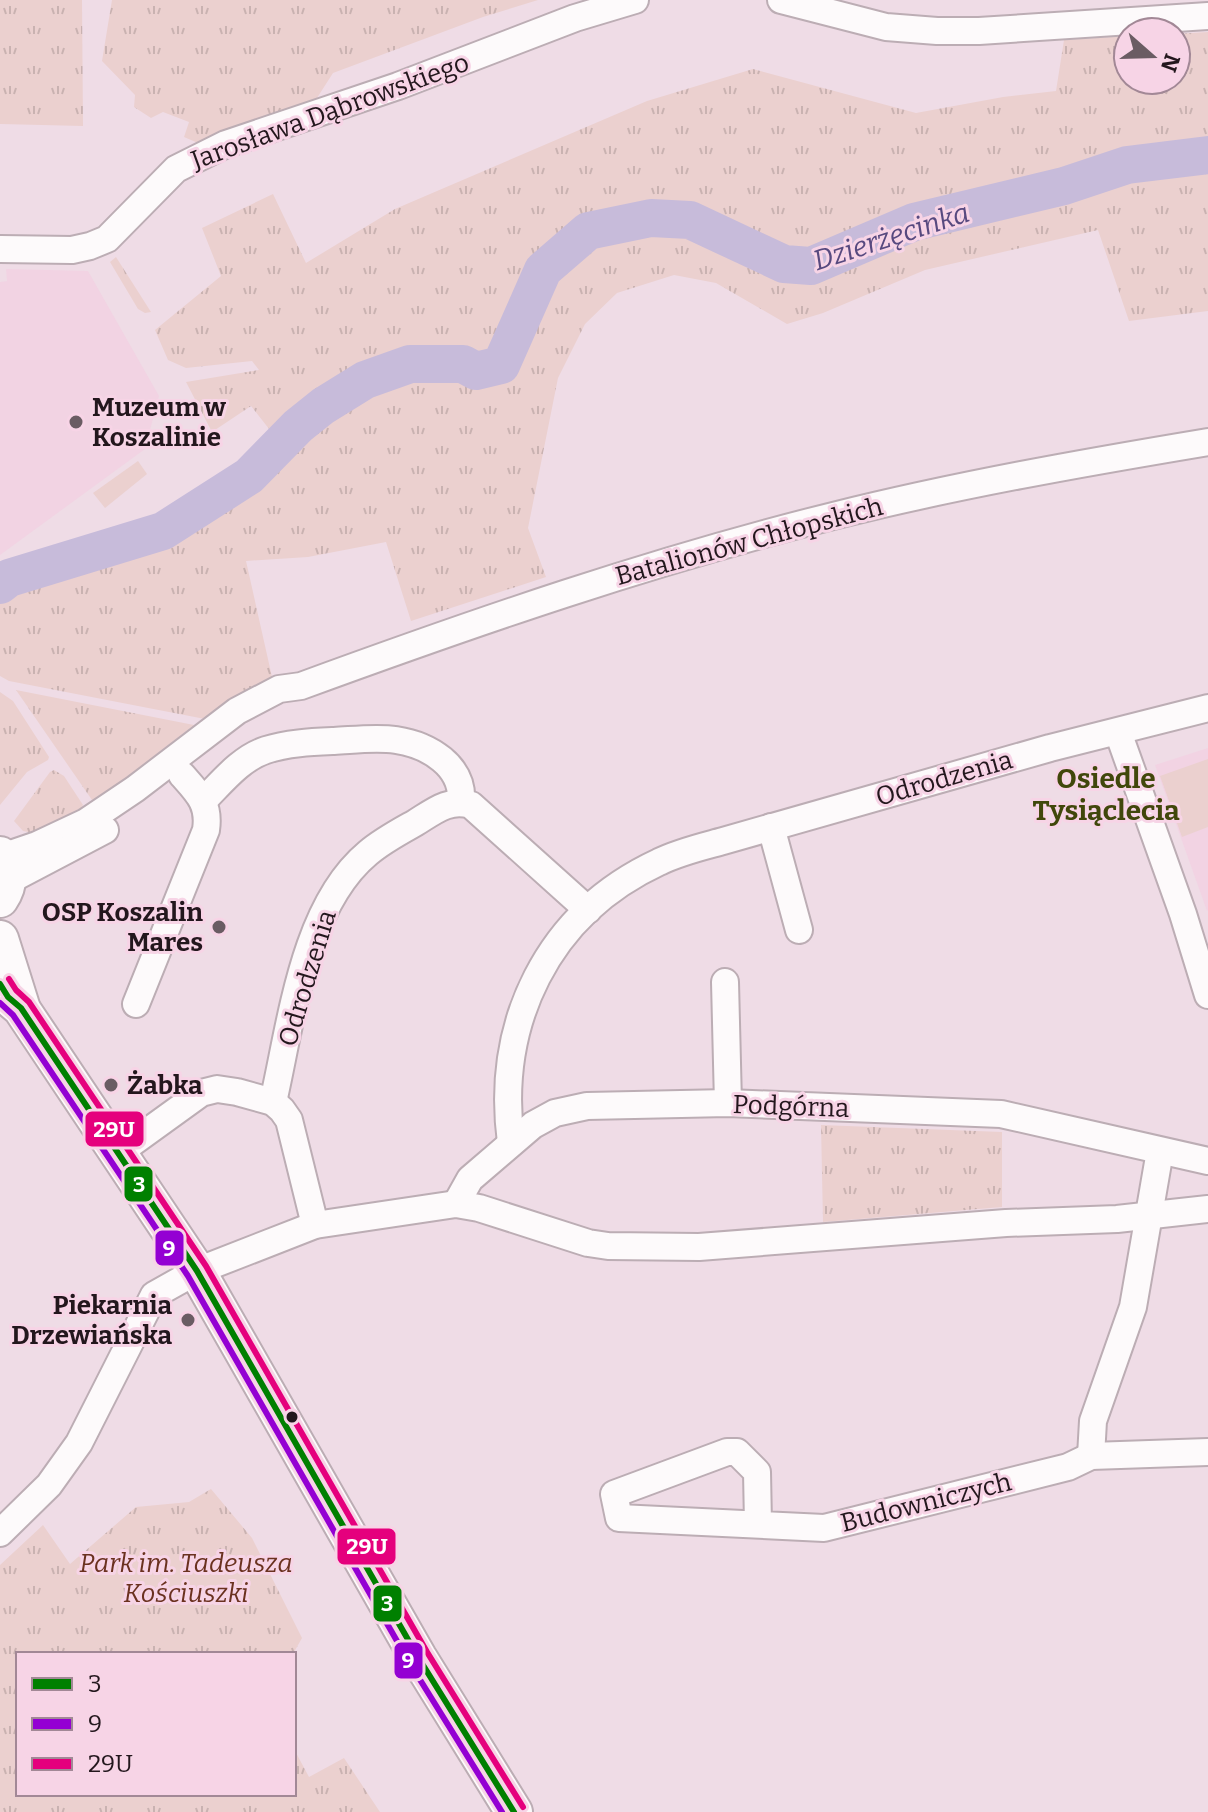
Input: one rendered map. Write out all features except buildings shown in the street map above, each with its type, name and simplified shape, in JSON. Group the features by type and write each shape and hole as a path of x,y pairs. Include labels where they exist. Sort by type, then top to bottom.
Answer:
{"street":[{"name":"Jarosława Dąbrowskiego","path":"0,249 72,250 90,246 107,239 176,169 226,144 398,86 575,18 635,0"},
{"path":"781,0 886,27 937,31 1208,16"},
{"name":"Batalionów Chłopskich","path":"3,873 37,845 86,822 135,789 237,711 279,689 301,686 539,601 817,520 941,491 1208,442"},
{"name":"Batalionów Chłopskich","path":"3,873 100,834 301,686"},
{"name":"Odrodzenia","path":"511,1143 507,1088 516,1028 527,996 561,938 610,890 659,861 1050,748 1208,708"},
{"path":"1118,732 1183,914 1208,995"},
{"path":"204,800 250,757 274,748 317,742 396,740 417,746 448,764 459,777 461,802 480,810 588,910"},
{"path":"136,1004 206,830 208,814 204,800 182,775"},
{"name":"Odrodzenia","path":"273,1102 297,997 324,910 347,875 367,854 441,808 461,802"},
{"path":"771,827 799,930"},
{"path":"0,939 11,996 197,1271 418,1657 514,1812"},
{"path":"725,982 728,1103"},
{"path":"118,1153 179,1108 210,1090 237,1092 273,1102 289,1120 315,1225"},
{"name":"Podgórna","path":"456,1204 470,1179 511,1143 533,1125 555,1113 573,1108 728,1103 1001,1114 1208,1161"},
{"path":"1091,1456 1093,1421 1133,1307 1160,1151"},
{"path":"0,1533 49,1485 79,1443 154,1295 197,1271 315,1225 456,1204 479,1208 588,1243 639,1248 762,1243 997,1224 1149,1216 1208,1209"},
{"name":"Budowniczych","path":"758,1524 757,1472 737,1452 727,1452 614,1494 619,1518 824,1528 1068,1467 1091,1456 1208,1452"}],"shaded area":[{"name":"Muzeum w Koszalinie","path":"6,269 88,271 159,396 145,449 0,555 0,282 7,281"},
{"path":"1208,748 1208,910 1207,911 1155,765"}],"green space":[{"path":"0,0 82,0 83,126 0,124"},
{"path":"112,0 538,0 483,17 333,73 317,98 198,143 184,137 189,122 163,112 151,118 134,107 135,95 102,61"},
{"path":"1208,32 1208,311 1129,321 1098,230 925,270 823,313 787,324 716,283 674,275 617,293 585,324 558,378 528,528 546,577 411,621 386,542 308,557 246,561 272,677 235,697 205,719 9,681 0,676 0,586 186,520 238,491 299,425 293,417 273,434 251,406 212,432 186,382 259,370 252,361 186,368 168,360 155,330 221,276 202,228 273,194 306,263 395,209 647,101 753,69 916,113 1056,91 1064,40 1112,37 1112,96 1192,96 1192,33"},
{"path":"116,257 151,312 138,309 110,262"},
{"path":"138,461 147,474 105,508 93,493"},
{"path":"16,690 194,725 106,794 92,800"},
{"path":"0,692 13,701 49,757 27,772 0,805"},
{"path":"1208,759 1208,827 1182,837 1160,776"},
{"path":"54,770 64,776 83,805 33,833 23,831 14,821"},
{"path":"821,1125 1002,1132 1002,1207 823,1222"},
{"name":"Park im. Tadeusza Kościuszki","path":"211,1489 252,1538 302,1638 294,1652 16,1652 16,1796 296,1796 296,1753 309,1777 344,1758 380,1812 0,1812 0,1565 43,1525 70,1564 136,1507 189,1502"}],"water":[{"path":"48,553 82,555 26,585 9,578 8,568 22,556"}],"waterway":[{"name":"Dzierżęcinka","path":"0,585 9,578 163,531 249,476 298,426 365,380 410,364 463,364 476,371 501,365 543,270 588,231 651,218 690,220 784,264 811,266 914,222 1064,186 1127,165 1208,155"}],"transit line":[{"name":"29U","path":"9,979 29,1002 206,1266 427,1652 523,1807"},
{"name":"3","path":"0,984 8,997 21,1008 197,1271 418,1657 514,1812"},
{"name":"9","path":"0,1003 13,1015 188,1276 409,1662 502,1812"}],"place":[{"name":"Muzeum w Koszalinie","path":"76,422"},
{"name":"OSP Koszalin Mares","path":"219,927"},
{"name":"Żabka","path":"111,1085"},
{"name":"Piekarnia Drzewiańska","path":"188,1320"}],"district":[{"name":"Osiedle Tysiąclecia","path":"1106,794"}]}
